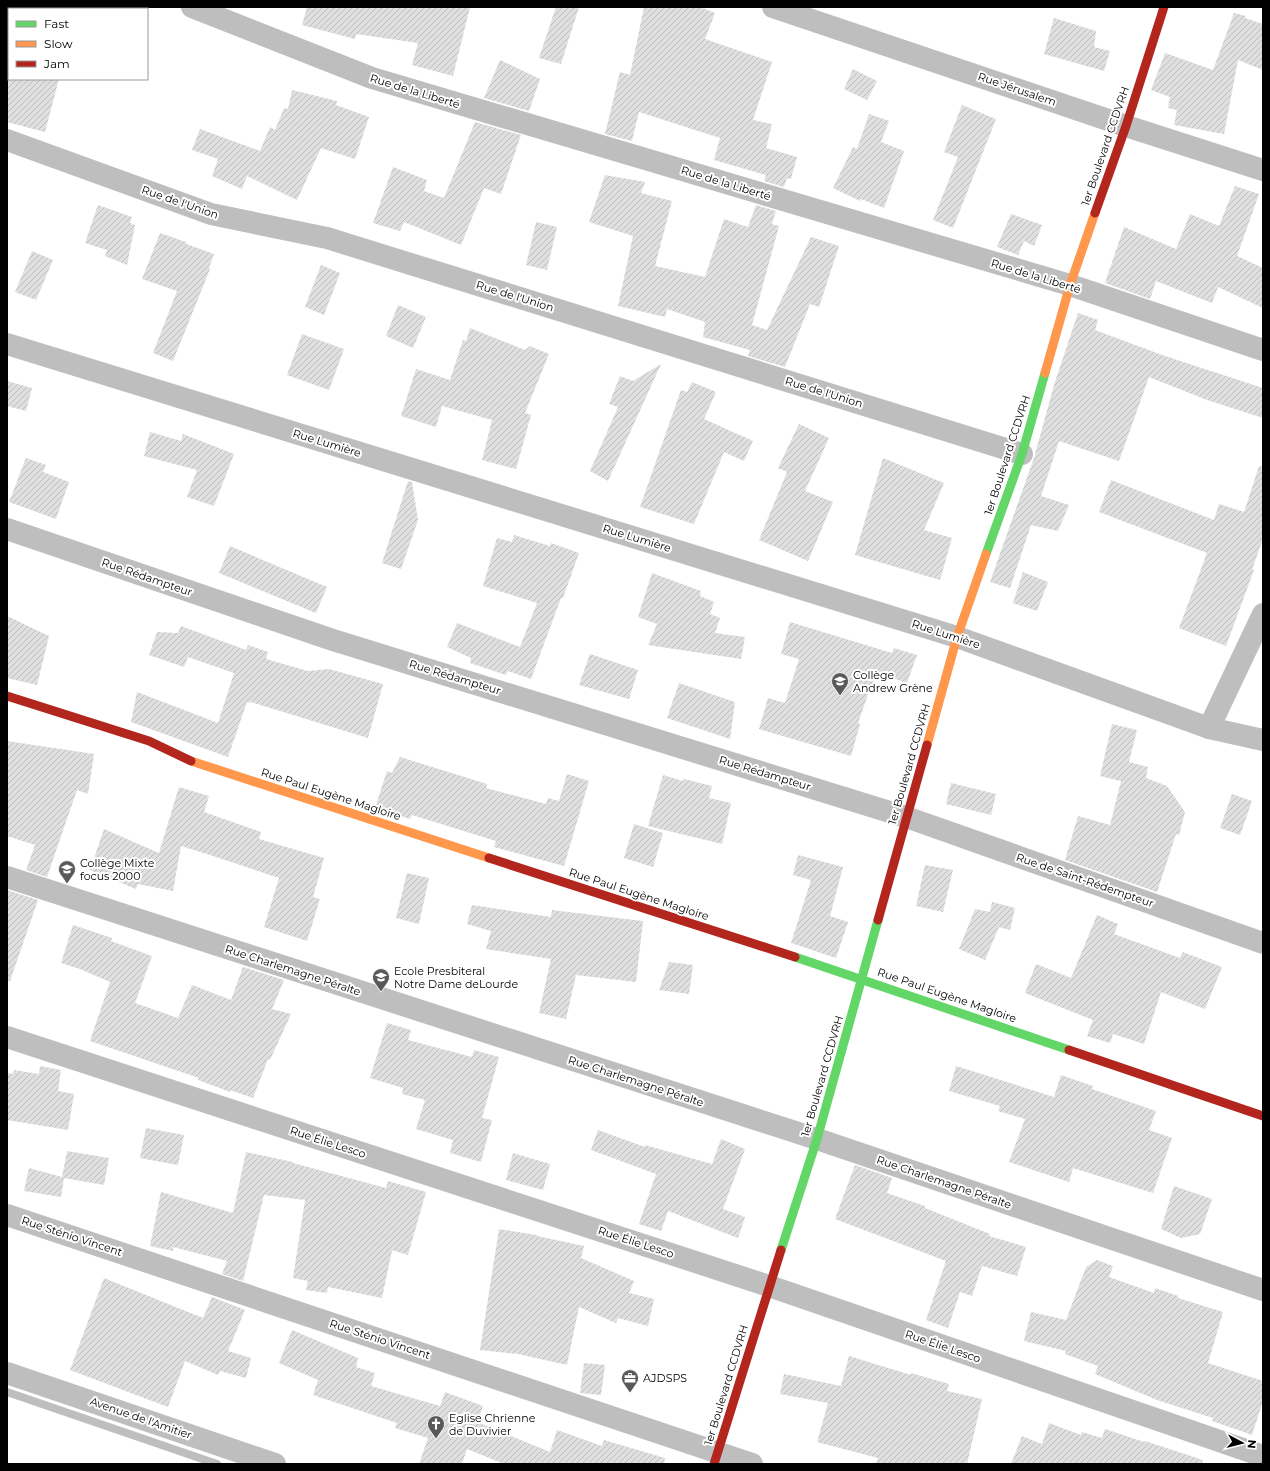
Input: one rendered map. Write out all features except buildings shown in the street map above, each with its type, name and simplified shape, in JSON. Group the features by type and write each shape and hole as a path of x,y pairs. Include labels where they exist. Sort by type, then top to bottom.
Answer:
{"street":[{"name":"Rue de la Liberté","path":"192,7 372,78 1070,285 1263,350"},
{"name":"Rue Jérusalem","path":"773,7 1126,126 1263,170"},
{"name":"1er Boulevard CCDVRH","path":"716,1458 769,1286 817,1139 957,637 1022,454 1070,285 1126,126 1164,7"},
{"name":"Rue de l'Union","path":"7,140 211,214 327,238 1022,454"},
{"name":"Rue Lumière","path":"7,344 957,637 1209,728 1263,740"},
{"name":"Rue Rédampteur","path":"7,529 333,640 906,817"},
{"path":"1209,728 1263,614"},
{"name":"Rue Paul Eugène Magloire","path":"7,696 149,741 190,761 861,978 1263,1116"},
{"name":"Rue de Saint-Rédempteur","path":"906,817 1263,942"},
{"name":"Rue Charlemagne Péralte","path":"7,877 817,1139 1263,1290"},
{"name":"Rue Élie Lesco","path":"7,1037 769,1286 1263,1456"},
{"name":"Rue Sténio Vincent","path":"7,1215 716,1458 752,1464"},
{"name":"Avenue de l'Amitier","path":"7,1373 275,1464"}],"waterway":[{"path":"7,1392 217,1464"}],"traffic: fast":[{"path":"986,554 1022,454 1045,373"},
{"path":"781,1250 817,1139 878,920"},
{"path":"795,957 1069,1050"}],"traffic: slow":[{"path":"1045,373 1070,285 1095,213"},
{"path":"927,745 957,637 986,554"},
{"path":"191,761 489,858"}],"traffic: jam":[{"path":"1095,213 1126,126 1164,7"},
{"path":"7,696 149,741 191,761"},
{"path":"878,920 927,745"},
{"path":"489,858 795,957"},
{"path":"1069,1050 1263,1116"},
{"path":"714,1464 781,1250"}],"place":[{"name":"Collège Andrew Grène","path":"840,696"},
{"name":"Collège Mixte focus 2000","path":"67,884"},
{"name":"Ecole Presbiteral Notre Dame deLourde","path":"381,992"},
{"name":"AJDSPS","path":"630,1393"},
{"name":"Eglise Chrienne de Duvivier","path":"436,1439"}]}
